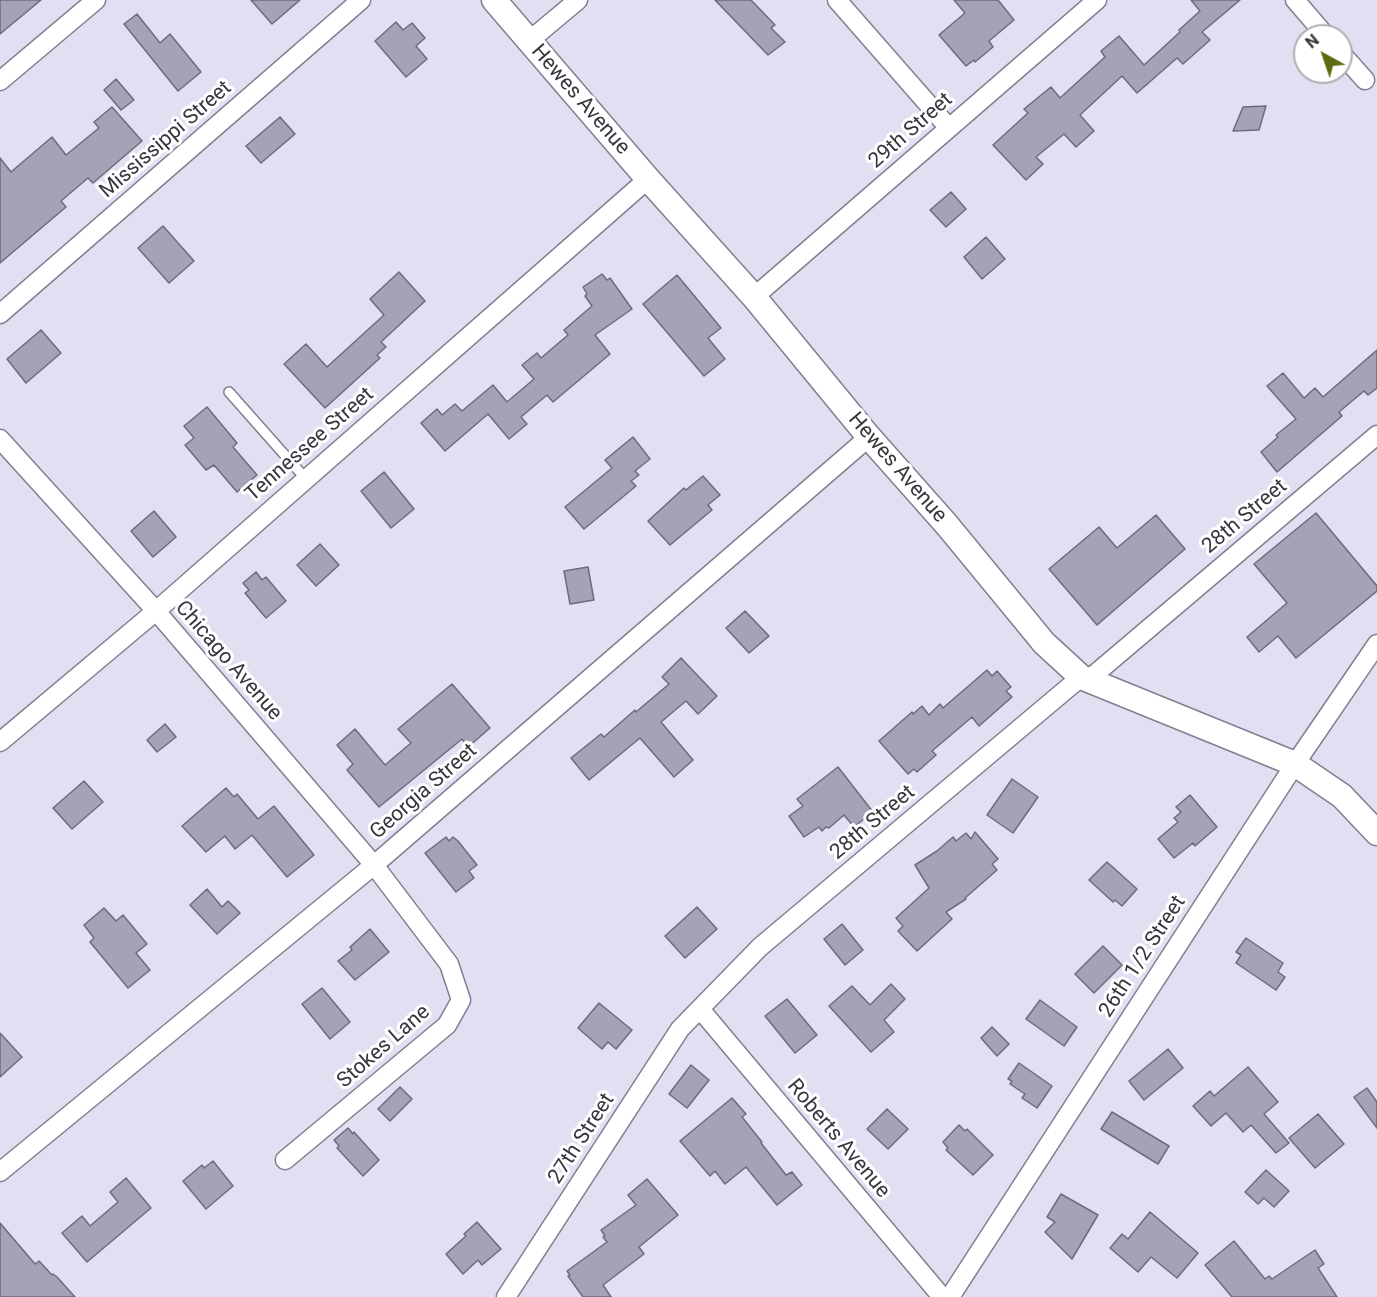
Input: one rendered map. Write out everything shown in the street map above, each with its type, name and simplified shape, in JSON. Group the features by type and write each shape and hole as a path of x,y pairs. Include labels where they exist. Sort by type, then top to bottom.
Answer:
{"main road":[{"name":"Hewes Avenue","path":"494,0 648,179 754,297 1044,643 1085,679 1294,764 1341,796 1377,833"}],"street":[{"path":"0,81 96,0"},
{"name":"Mississippi Street","path":"0,314 361,0"},
{"path":"529,41 578,0"},
{"path":"837,0 949,128"},
{"name":"29th Street","path":"754,297 1097,0"},
{"path":"1295,0 1316,24"},
{"path":"1353,66 1365,80"},
{"name":"Tennessee Street","path":"0,742 156,611 648,179"},
{"name":"28th Street","path":"700,1009 760,947 1377,435"},
{"name":"Georgia Street","path":"0,1172 374,865 869,437"},
{"name":"Chicago Avenue","path":"0,439 156,611 374,865 415,919"},
{"name":"26th 1/2 Street","path":"950,1297 1294,764 1377,644"},
{"name":"Stokes Lane","path":"285,1160 447,1025 461,1000 449,964 415,919"},
{"name":"27th Street","path":"506,1297 680,1029 700,1009"},
{"name":"Roberts Avenue","path":"700,1009 942,1297"}],"lane":[{"path":"229,392 306,479"}],"building":[{"path":"0,0 41,0 0,34"},
{"path":"251,0 300,0 272,24"},
{"path":"715,0 751,0 775,25 771,28 785,42 768,55"},
{"path":"954,0 998,0 1014,20 989,41 993,47 975,62 974,60 966,66 939,35 965,13"},
{"path":"1191,0 1240,0 1202,32 1210,40 1183,64 1177,58 1137,93 1122,76 1080,115 1094,131 1076,147 1064,134 1036,157 1043,164 1026,180 993,145 1028,113 1024,109 1051,87 1060,98 1105,57 1101,51 1119,36 1144,65 1200,11"},
{"path":"137,14 160,43 170,34 201,72 178,91 124,24"},
{"path":"396,22 403,30 412,23 425,38 416,46 427,59 406,77 375,41"},
{"path":"116,79 134,100 121,110 104,90"},
{"path":"1266,106 1259,130 1233,131 1243,107"},
{"path":"112,107 142,141 93,183 88,178 61,201 66,207 0,263 0,158 11,172 52,137 66,155 99,128 94,122"},
{"path":"280,117 295,134 261,163 246,146"},
{"path":"951,192 966,209 946,227 930,210"},
{"path":"163,226 194,261 169,283 138,248"},
{"path":"986,237 1005,259 982,279 964,257"},
{"path":"399,272 425,301 381,342 386,347 377,355 380,358 325,408 284,364 306,344 327,367 384,315 370,299"},
{"path":"602,274 607,280 610,278 632,309 595,335 610,354 553,402 547,395 521,417 527,424 509,439 488,414 445,451 421,423 437,409 442,415 455,404 462,411 493,385 507,402 534,379 522,365 537,353 541,358 568,335 564,330 592,306 585,296 587,294 583,287"},
{"path":"677,275 721,328 708,338 725,359 704,376 643,304"},
{"path":"41,330 61,353 26,383 7,359"},
{"path":"1377,350 1377,388 1368,395 1364,391 1339,412 1342,416 1277,472 1261,452 1278,437 1276,435 1296,419 1267,386 1283,373 1304,398 1315,388 1323,397"},
{"path":"207,407 237,443 233,447 257,475 237,492 214,465 206,470 185,445 194,438 184,426"},
{"path":"633,437 650,459 635,471 639,475 631,481 636,486 584,529 565,507 612,468 605,460"},
{"path":"384,472 414,509 391,528 361,491"},
{"path":"703,476 720,495 708,505 712,510 670,545 648,521 684,488 686,490"},
{"path":"154,511 176,537 153,557 131,531"},
{"path":"1316,513 1377,586 1377,591 1296,658 1278,636 1259,652 1247,637 1287,603 1254,564"},
{"path":"1156,515 1185,549 1097,625 1049,569 1099,527 1117,548"},
{"path":"320,544 339,565 316,586 297,565"},
{"path":"588,567 594,600 570,604 564,571"},
{"path":"256,572 262,580 266,577 286,601 266,618 245,593 249,590 243,583"},
{"path":"745,611 769,636 749,653 726,628"},
{"path":"681,658 717,696 698,714 686,701 661,722 693,760 674,777 640,738 589,780 571,758 601,734 604,737 669,684 662,677"},
{"path":"987,670 992,676 997,671 1011,687 1006,691 1012,697 979,726 972,717 932,751 936,755 917,772 914,769 908,774 879,741 922,706 929,715 940,704 943,708"},
{"path":"452,684 490,728 468,747 462,739 379,807 347,770 353,764 337,745 355,729 385,765 411,743 398,729"},
{"path":"165,724 176,737 157,752 147,740"},
{"path":"838,767 873,812 854,827 844,815 829,828 826,827 822,831 819,827 804,837 789,816 803,806 797,799"},
{"path":"1012,779 1038,797 1013,833 987,815"},
{"path":"84,781 103,802 72,829 53,808"},
{"path":"226,788 234,797 237,794 258,819 274,806 314,855 287,877 252,835 235,849 225,836 206,852 182,826"},
{"path":"1190,795 1217,827 1195,846 1193,843 1174,858 1158,839 1178,822 1174,818 1181,812 1176,807"},
{"path":"975,832 998,859 992,864 997,870 966,899 946,912 952,919 917,951 898,931 903,926 896,918 929,888 915,865 953,837 956,841 966,833 971,839"},
{"path":"446,837 449,841 453,837 458,841 477,865 469,871 474,878 456,892 425,853"},
{"path":"1107,862 1137,889 1122,906 1115,900 1113,902 1089,880"},
{"path":"207,889 222,907 228,901 240,913 217,934 190,905"},
{"path":"697,907 717,929 685,958 665,936"},
{"path":"104,908 116,921 123,915 147,944 136,953 150,970 128,988 90,942 94,938 84,925"},
{"path":"842,924 863,950 845,965 824,939"},
{"path":"370,929 389,952 355,980 338,961 352,950 350,947"},
{"path":"1246,938 1283,963 1278,972 1285,977 1276,990 1236,963 1241,955 1236,952"},
{"path":"1103,946 1122,965 1094,993 1075,974"},
{"path":"891,984 905,999 884,1020 894,1032 871,1052 829,1006 852,986 870,1005"},
{"path":"322,988 350,1022 330,1039 302,1004"},
{"path":"787,999 817,1035 795,1053 765,1016"},
{"path":"1040,1000 1077,1027 1064,1046 1026,1019"},
{"path":"599,1003 632,1030 616,1049 608,1042 602,1049 578,1028"},
{"path":"992,1027 1009,1044 997,1056 981,1038"},
{"path":"0,1033 22,1057 0,1077"},
{"path":"1168,1049 1183,1068 1144,1100 1129,1081"},
{"path":"1019,1063 1052,1086 1037,1108 1022,1098 1025,1094 1010,1084 1012,1081 1008,1079"},
{"path":"691,1065 709,1080 687,1108 669,1094"},
{"path":"1248,1067 1278,1102 1264,1114 1289,1143 1276,1153 1251,1125 1243,1132 1226,1113 1211,1126 1193,1106 1210,1091 1214,1096"},
{"path":"400,1087 412,1099 390,1121 378,1109"},
{"path":"1367,1088 1377,1102 1377,1128 1354,1097"},
{"path":"732,1098 746,1114 742,1117 786,1175 792,1172 802,1185 777,1205 746,1167 725,1184 715,1171 710,1176 680,1141"},
{"path":"887,1109 908,1129 888,1149 867,1129"},
{"path":"1112,1112 1169,1146 1158,1164 1101,1129"},
{"path":"1318,1114 1344,1144 1315,1168 1289,1138"},
{"path":"959,1125 965,1131 967,1129 993,1155 973,1175 946,1150 948,1148 943,1142"},
{"path":"348,1128 379,1160 363,1176 337,1148 339,1146 334,1140"},
{"path":"213,1161 233,1186 206,1209 183,1181 202,1165 204,1168"},
{"path":"1266,1170 1289,1191 1274,1207 1264,1198 1258,1204 1245,1192"},
{"path":"126,1178 151,1208 87,1262 62,1233 82,1216 90,1226 118,1202 110,1192"},
{"path":"647,1179 678,1215 639,1247 644,1254 603,1285 611,1297 583,1297 567,1271 607,1242 601,1230 636,1205 628,1195"},
{"path":"1061,1194 1098,1215 1072,1259 1045,1232 1055,1222 1047,1217"},
{"path":"1150,1212 1198,1253 1177,1278 1151,1257 1138,1272 1110,1248 1122,1234 1128,1239"},
{"path":"477,1222 501,1249 482,1265 478,1260 463,1274 446,1254 466,1236 464,1234"},
{"path":"0,1223 35,1264 39,1261 75,1297 0,1297"},
{"path":"1234,1241 1265,1279 1269,1276 1272,1279 1315,1250 1324,1264 1318,1268 1337,1297 1232,1297 1205,1265"}]}
